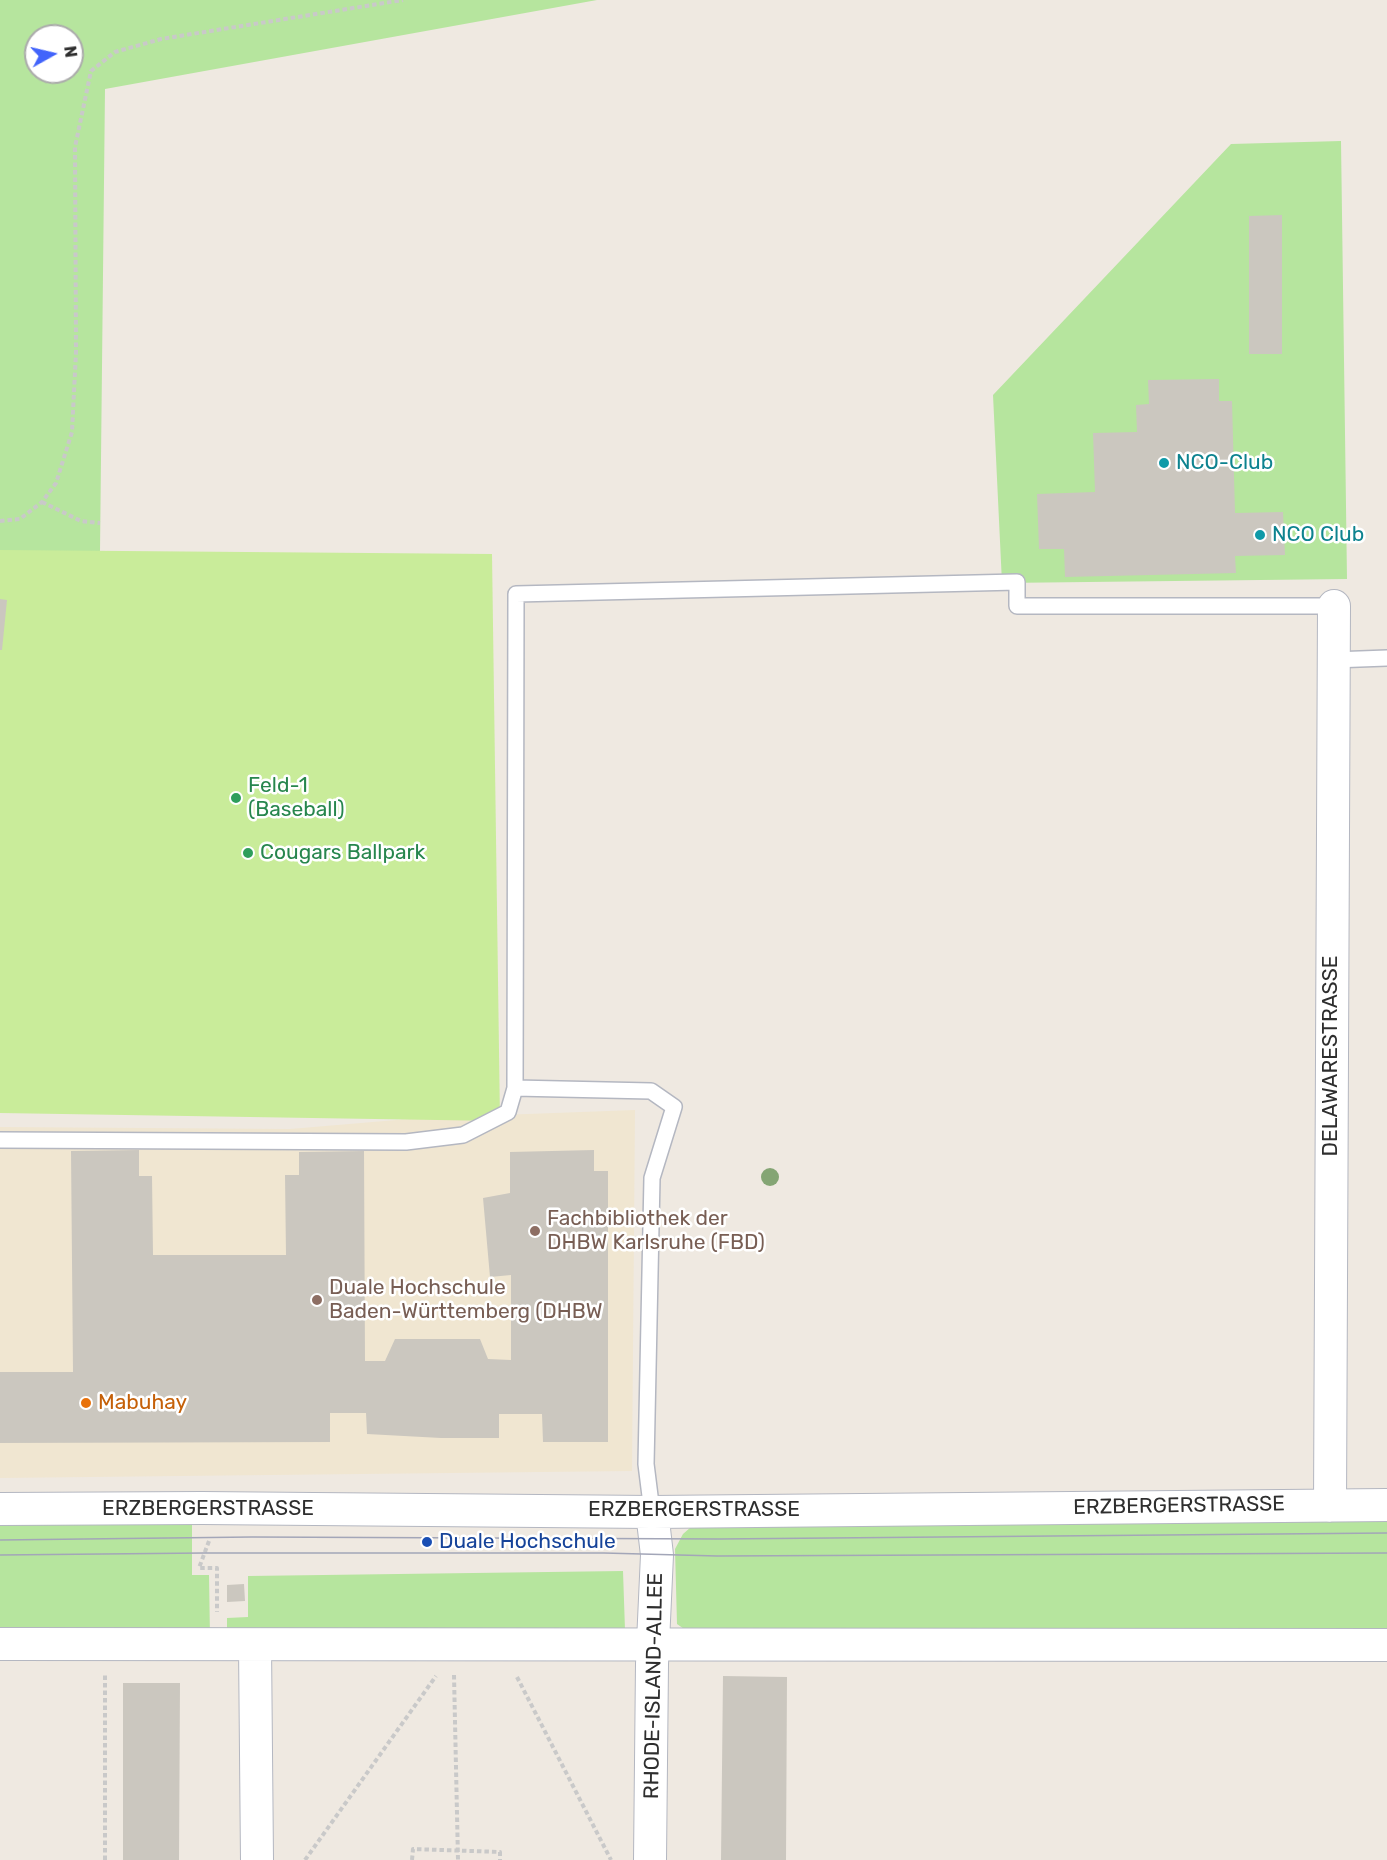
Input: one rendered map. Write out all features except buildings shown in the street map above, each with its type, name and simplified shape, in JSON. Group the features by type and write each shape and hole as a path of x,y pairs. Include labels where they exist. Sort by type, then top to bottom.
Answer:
{"street":[{"name":"DELAWARESTRASSE","path":"1329,1506 1334,606"},
{"name":"ERZBERGERSTRASSE","path":"0,1509 202,1508 652,1512 1387,1505"},
{"name":"RHODE-ISLAND-ALLEE","path":"650,1860 652,1664 657,1555 652,1512"},
{"path":"0,1644 1387,1645"},
{"path":"255,1645 257,1860"}],"lane":[{"path":"0,1140 406,1142 463,1135 508,1112 515,1088 516,594 1017,582 1017,606 1334,606"},
{"path":"1334,660 1387,658"},
{"path":"515,1088 651,1091 674,1107 652,1178 646,1464 652,1512"}],"path":[{"path":"0,521 20,519 42,502 56,483 72,432 76,340 75,147 91,71 115,52 161,39 404,0"},
{"path":"42,502 81,521 100,523"},
{"path":"202,1508 201,1525 214,1525 199,1568 217,1568 218,1645"},
{"path":"105,1665 105,1860"},
{"path":"305,1860 441,1668"},
{"path":"454,1668 458,1860"},
{"path":"512,1668 611,1860"},
{"path":"412,1860 412,1849 500,1852 500,1860"}],"shaded area":[{"name":"Duale Hochschule Baden-Württemberg (DHBW","path":"635,1110 632,1471 0,1478 0,1127 290,1129 420,1118"}],"green space":[{"path":"0,0 597,0 105,89 100,551 0,553"},
{"path":"1341,141 1347,579 1002,583 993,395 1231,144"},
{"name":"Cougars Ballpark","path":"0,550 492,554 500,1121 0,1113"},
{"path":"1387,1516 1387,1635 687,1631 677,1624 675,1549 683,1534 691,1527"},
{"path":"192,1524 192,1575 209,1575 210,1638 0,1638 0,1525"},
{"path":"623,1571 625,1630 227,1639 227,1618 248,1617 248,1576"}],"tram line":[{"path":"0,1540 252,1537 719,1539 1387,1533"},
{"path":"0,1555 604,1553 717,1556 1387,1553"}],"place":[{"name":"NCO-Club","path":"1164,463"},
{"name":"NCO Club","path":"1260,535"},
{"name":"Feld-1 (Baseball)","path":"236,798"},
{"name":"Cougars Ballpark","path":"248,853"},
{"name":"Fachbibliothek der DHBW Karlsruhe (FBD)","path":"535,1231"},
{"name":"Duale Hochschule Baden-Württemberg (DHBW","path":"317,1300"},
{"name":"Mabuhay","path":"86,1403"},
{"name":"Duale Hochschule","path":"427,1542"}]}
